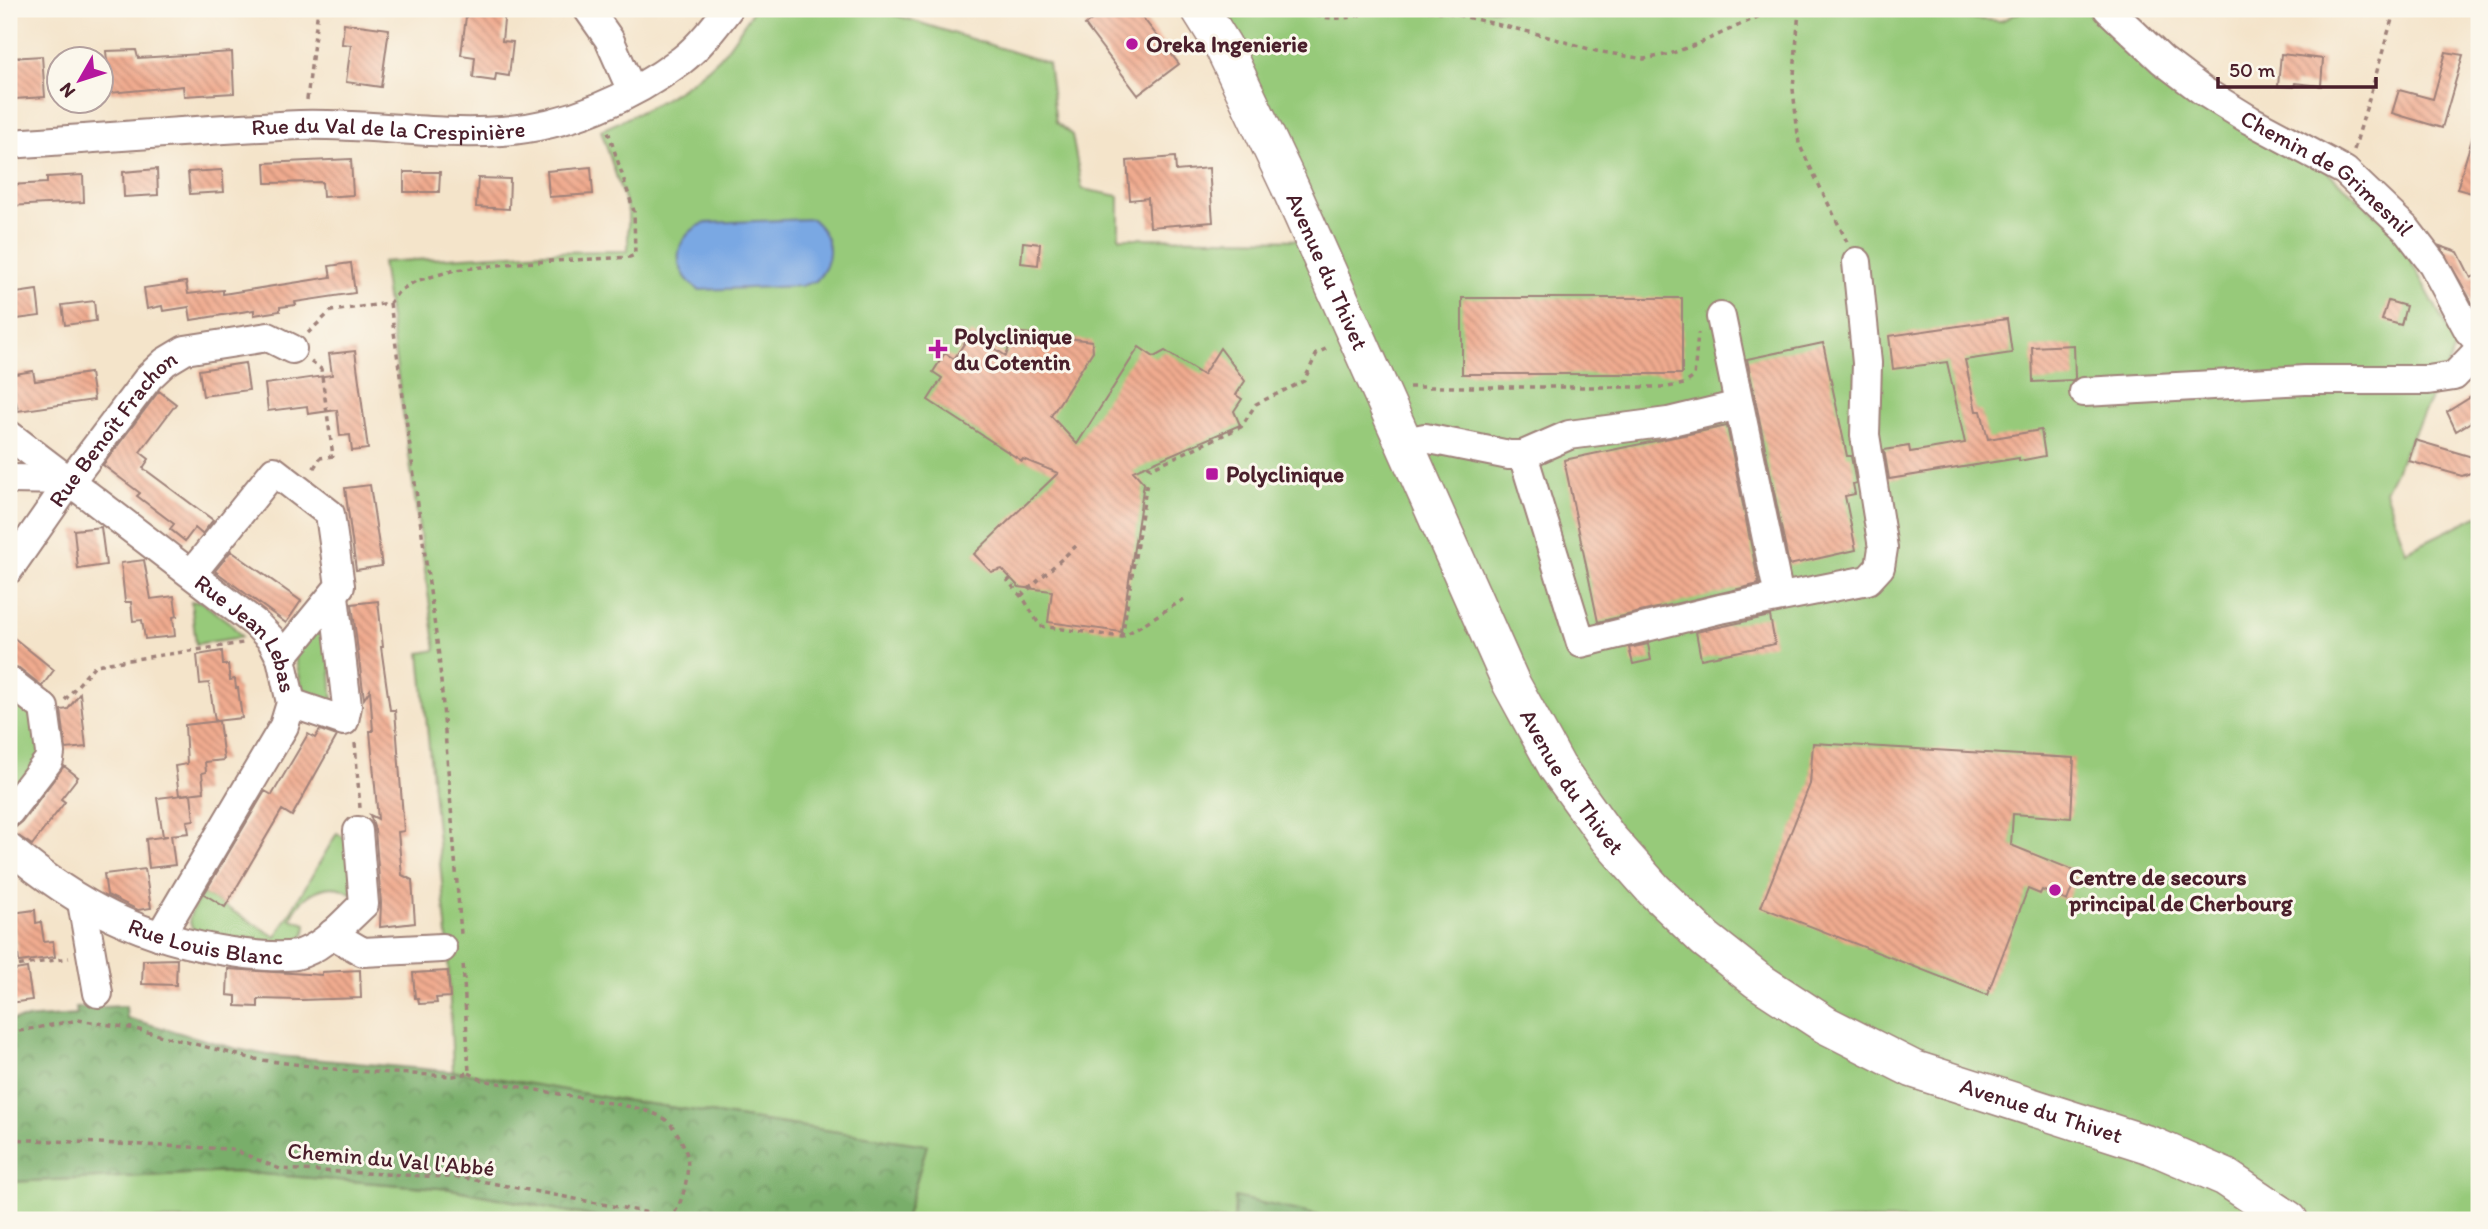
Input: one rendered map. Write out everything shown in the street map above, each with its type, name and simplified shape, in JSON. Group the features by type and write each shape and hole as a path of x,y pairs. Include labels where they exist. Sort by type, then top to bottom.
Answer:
{"main road":[{"name":"Avenue du Thivet","path":"1200,9 1223,46 1255,111 1511,683 1557,767 1608,838 1654,890 1705,939 1757,980 1826,1025 1913,1069 2152,1146 2225,1177 2290,1220"}],"street":[{"path":"587,9 609,39 632,91"},
{"name":"Rue du Val de la Crespinière","path":"9,144 304,125 501,131 553,124 601,107 684,59 728,9"},
{"name":"Chemin de Grimesnil","path":"2108,9 2162,60 2203,91 2345,171 2407,230 2433,264 2469,331 2479,342"},
{"path":"1523,455 1581,643 1720,609 1868,580 1880,566 1883,548 1865,435 1867,363 1857,262"},
{"path":"1721,317 1779,597"},
{"name":"Rue Benoît Frachon","path":"9,569 71,480 149,377 165,362 186,351 268,337 292,349"},
{"path":"2084,392 2305,380 2428,380 2454,376 2479,350"},
{"path":"1404,442 1425,438 1509,455 1523,455 1569,435 1668,422 1739,405"},
{"name":"Rue Jean Lebas","path":"9,435 255,623 276,648 291,703 284,726 160,936"},
{"path":"192,573 274,471 330,514 340,586 334,596 276,648"},
{"path":"9,479 71,480"},
{"path":"291,703 344,721 347,705 334,596"},
{"path":"9,681 44,708 50,753 49,760 9,812"},
{"name":"Rue Louis Blanc","path":"9,848 41,875 82,902 160,936 193,947 248,954 296,955 317,946 364,904 358,831"},
{"path":"82,902 97,993"},
{"path":"332,934 363,952 442,948"}],"path":[{"path":"304,125 318,9"},
{"path":"1297,9 1307,14 1329,18 1354,17 1377,9"},
{"path":"1398,9 1445,12 1596,51 1644,59 1670,54 1700,43 1775,9"},
{"path":"1799,9 1793,89 1799,144 1857,262"},
{"path":"1937,9 1969,15 2004,13 2014,9"},
{"path":"2345,171 2360,136 2395,9"},
{"path":"300,491 320,458 333,456 321,369 292,349 331,311 390,303 399,291 432,275 455,270 635,255 634,211 601,107"},
{"path":"1378,387 1668,387 1684,384 1694,377 1699,324 1703,316 1710,311 1721,317"},
{"path":"1147,466 1151,468 1241,427 1256,404 1304,381 1317,353 1338,343"},
{"path":"1122,637 1147,482"},
{"path":"1021,596 1076,546"},
{"path":"1010,578 1008,581 1040,626 1122,637 1186,598"},
{"path":"44,708 64,702 95,665 276,648"},
{"path":"344,721 354,741 361,804 358,831"},
{"path":"9,967 91,955"},
{"path":"469,1073 482,1080 632,1107 656,1114 671,1124 688,1157 678,1211 669,1217"},
{"name":"Chemin du Val l'Abbé","path":"9,1139 232,1149 280,1169 465,1178 686,1220"}],"green space":[{"path":"754,9 876,9 1048,63 1056,122 1072,135 1082,189 1119,196 1119,238 1313,240 1200,9 1844,9 2001,21 2026,9 2090,9 2121,36 2318,164 2394,230 2457,346 2385,491 2406,551 2479,515 2479,1220 905,1220 926,1145 615,1099 453,1071 447,936 420,653 436,650 382,262 544,252 628,251 628,212 601,130 649,108 707,69 725,52"},
{"path":"200,601 230,623 242,637 196,644 191,602"},
{"path":"328,617 333,705 305,700 294,653"},
{"path":"9,690 33,708 44,748 9,800"},
{"path":"337,833 350,842 352,894 334,887 316,891 308,896 295,910 291,919 306,924 300,941 294,945 200,938 194,931 190,916 202,893 276,937"},
{"path":"126,1006 127,1018 268,1055 469,1073 615,1099 927,1145 905,1220 611,1220 451,1189 235,1172 9,1182 9,1020 77,1015 76,1008"},
{"path":"235,1172 451,1189 611,1220 9,1220 9,1182"},
{"path":"1235,1197 1334,1219 1335,1220 1234,1220"}],"water":[{"path":"812,219 824,233 829,249 826,265 816,281 801,286 699,290 683,273 679,264 681,245 686,236 705,223"}],"building":[{"path":"467,9 505,10 502,41 513,42 509,76 496,74 495,81 473,78 475,57 461,55"},
{"path":"1106,9 1136,9 1179,64 1138,95 1085,25"},
{"path":"344,23 389,29 381,87 346,82 351,45 342,44"},
{"path":"136,50 138,58 232,52 234,93 184,96 183,86 116,92 116,51"},
{"path":"2446,52 2463,55 2442,128 2392,113 2399,90 2433,99"},
{"path":"2281,54 2323,59 2321,86 2295,83 2294,87 2278,86"},
{"path":"42,56 45,97 14,99 13,93 9,93 10,58"},
{"path":"2475,129 2479,130 2479,195 2457,189"},
{"path":"1175,157 1176,171 1209,168 1213,222 1150,227 1148,198 1130,200 1127,161"},
{"path":"351,159 353,195 323,197 322,182 266,183 265,163"},
{"path":"591,167 593,194 549,197 547,171"},
{"path":"157,169 158,195 124,197 123,172"},
{"path":"222,170 224,192 190,194 188,172"},
{"path":"404,172 440,172 439,192 404,192"},
{"path":"83,175 84,202 9,206 9,185 47,183 47,177"},
{"path":"478,178 510,179 509,209 476,207"},
{"path":"1023,242 1040,244 1038,265 1021,263"},
{"path":"2440,246 2458,252 2471,278 2479,274 2479,315"},
{"path":"351,263 355,293 295,302 296,305 280,307 280,311 254,315 254,310 191,320 189,307 163,311 162,306 147,309 144,288 186,282 188,294 223,290 223,294 331,277 329,266"},
{"path":"37,290 40,316 9,320 9,294"},
{"path":"1462,298 1682,298 1682,374 1462,374"},
{"path":"94,301 96,321 65,325 62,305"},
{"path":"2388,301 2406,306 2401,325 2382,320"},
{"path":"2007,319 2012,353 1965,360 1976,411 1981,411 1988,439 2041,430 2045,456 1889,479 1884,450 1909,446 1910,452 1965,443 1947,362 1893,369 1889,336"},
{"path":"1014,332 1092,341 1093,351 1051,416 1077,444 1139,347 1154,357 1165,351 1203,375 1220,348 1245,381 1236,395 1242,399 1234,411 1240,425 1133,471 1144,483 1121,632 1048,622 1052,591 1019,587 1002,569 991,572 974,554 1058,473 1023,459 1022,461 928,400 942,378 933,372 945,353 954,359 971,333 1006,356"},
{"path":"1823,343 1847,456 1851,456 1856,483 1853,484 1855,494 1845,496 1856,550 1789,565 1747,359"},
{"path":"2074,345 2073,380 2033,382 2032,347"},
{"path":"355,351 368,449 352,451 350,435 340,436 337,410 308,414 307,406 268,411 265,384 332,375 329,354"},
{"path":"245,363 249,390 203,396 199,370"},
{"path":"33,371 35,381 90,373 94,400 18,411 16,402 9,402 9,375"},
{"path":"159,391 176,404 140,452 149,459 143,468 213,520 202,534 195,528 185,541 170,529 174,524 137,496 140,493 103,465"},
{"path":"2479,392 2479,417 2456,431 2447,412"},
{"path":"1727,426 1759,584 1598,622 1564,460"},
{"path":"2415,440 2479,459 2479,470 2462,476 2409,461"},
{"path":"370,485 382,566 356,570 345,488"},
{"path":"101,527 106,565 78,569 74,530"},
{"path":"231,551 301,601 286,623 215,571"},
{"path":"144,560 151,599 174,596 177,616 173,617 175,636 145,639 142,620 133,621 131,602 125,602 121,563"},
{"path":"378,601 390,710 395,710 404,831 398,832 402,875 412,880 415,923 380,927 381,903 375,830 370,815 378,819 370,731 373,731 370,690 364,699 352,604"},
{"path":"1770,616 1775,644 1701,659 1696,632"},
{"path":"9,634 54,670 42,686 19,668 9,665"},
{"path":"1648,644 1651,660 1633,664 1629,648"},
{"path":"222,651 223,665 228,665 230,680 235,679 238,688 242,718 215,721 209,683 200,684 197,655"},
{"path":"80,693 86,747 66,749 61,710 68,709"},
{"path":"219,721 224,760 205,762 206,772 202,773 204,792 179,795 175,766 187,764 185,725"},
{"path":"320,730 337,736 292,816 282,810 225,907 204,894 265,791 272,795 308,734 315,738"},
{"path":"1813,743 2074,758 2071,818 2013,814 2011,845 2078,872 2067,901 2042,890 2040,894 2028,889 1987,995 1761,907 1810,784"},
{"path":"64,766 78,777 61,799 65,802 32,845 11,831 22,822"},
{"path":"191,794 194,820 187,821 189,833 171,835 175,865 149,868 146,839 168,836 163,836 157,798"},
{"path":"145,869 151,908 138,910 107,895 104,874"},
{"path":"35,910 36,923 41,922 44,942 53,941 55,957 19,962 12,913"},
{"path":"177,959 176,985 142,984 143,960"},
{"path":"27,968 32,1000 9,1003 9,971"},
{"path":"228,969 322,975 322,972 360,970 361,998 258,999 258,1007 236,1006 236,996 227,995"},
{"path":"448,971 450,997 436,998 437,1003 419,1004 418,998 415,998 413,973"}],"place":[{"name":"Oreka Ingenierie","path":"1132,44"},
{"name":"Polyclinique du Cotentin","path":"938,349"},
{"name":"Polyclinique","path":"1212,474"},
{"name":"Centre de secours principal de Cherbourg","path":"2055,890"}]}
